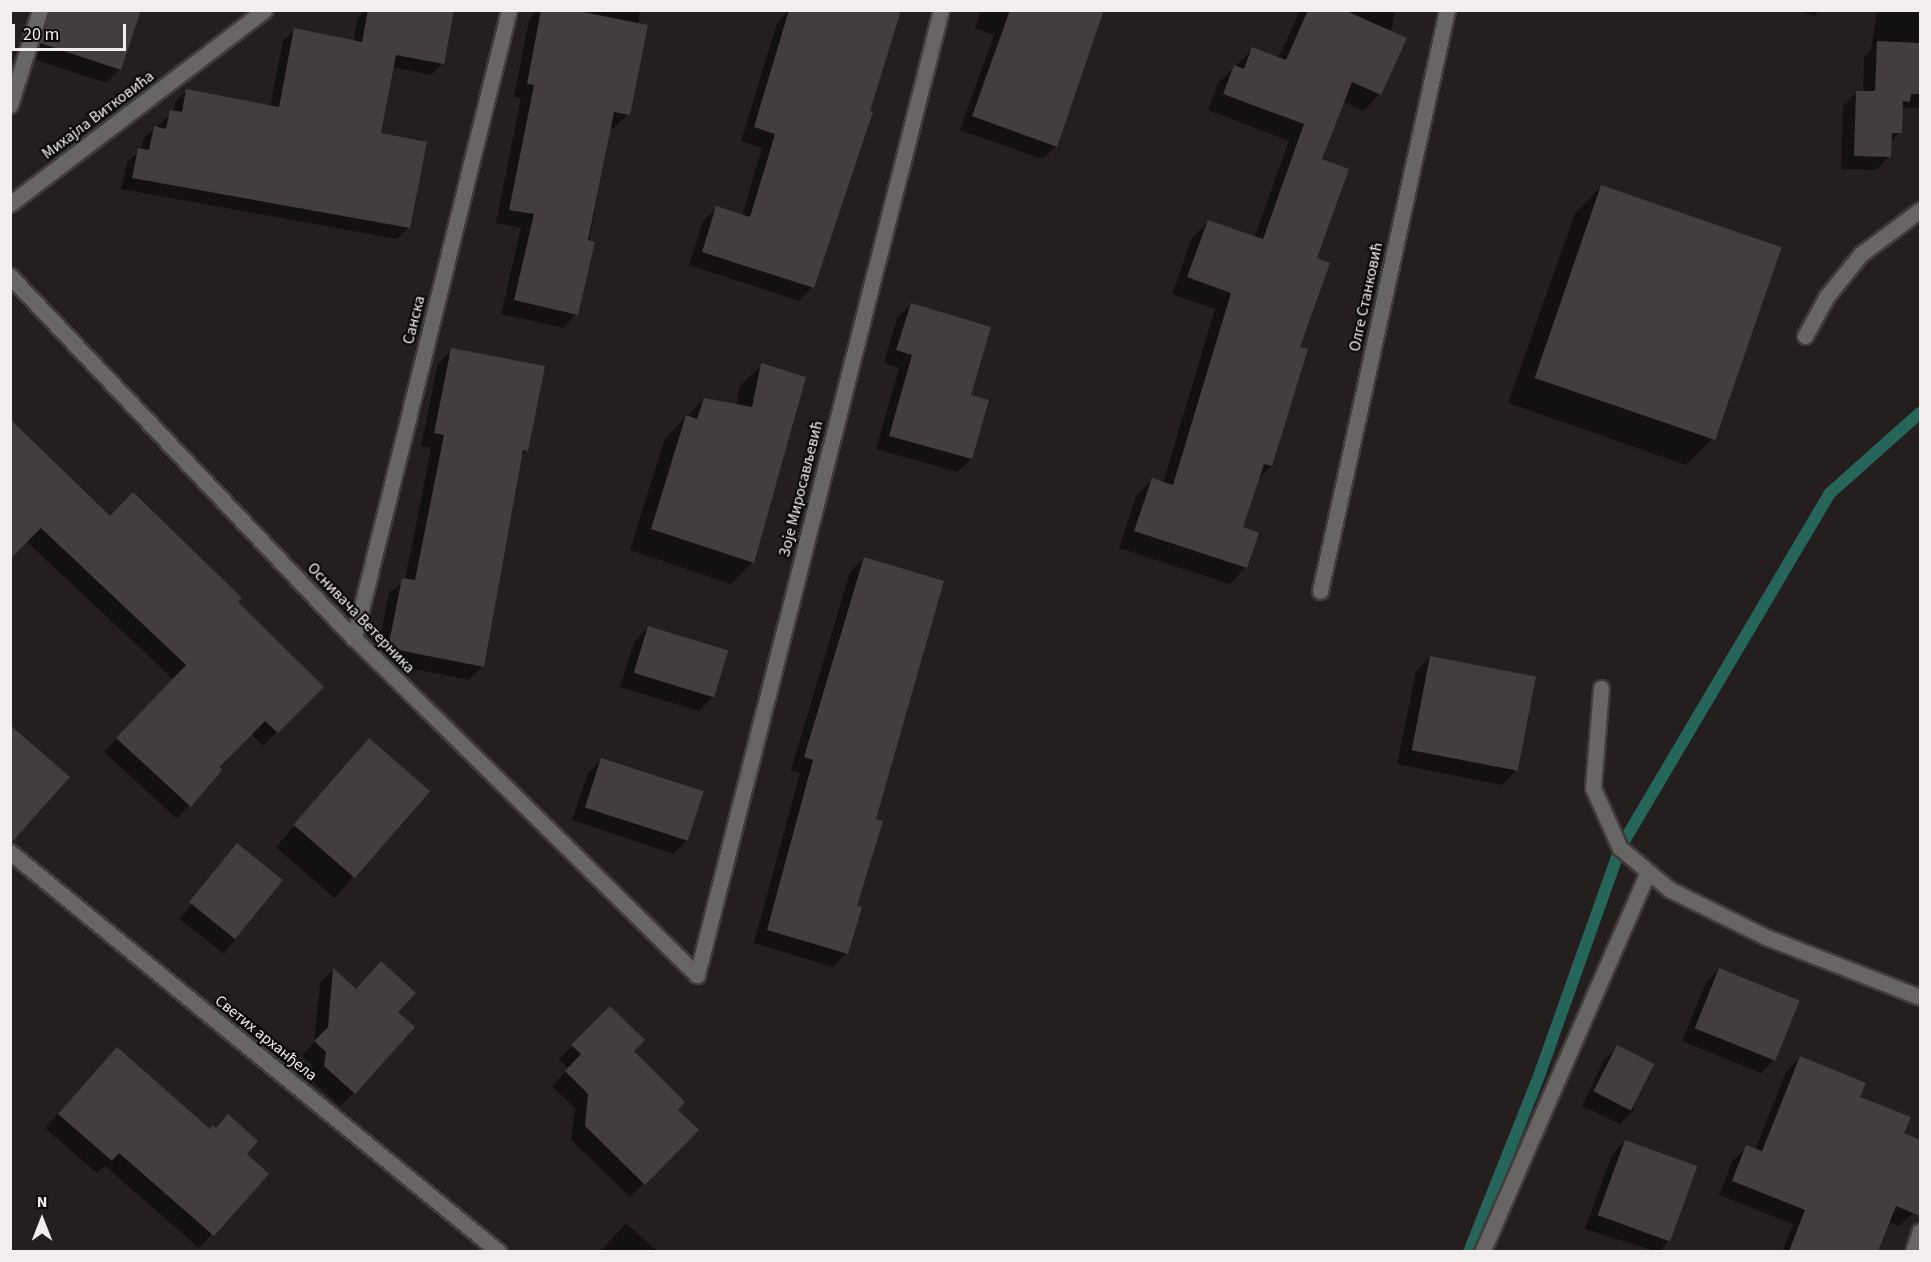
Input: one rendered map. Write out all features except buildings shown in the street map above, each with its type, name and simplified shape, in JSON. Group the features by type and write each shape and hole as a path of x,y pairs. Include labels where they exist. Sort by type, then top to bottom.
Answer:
{"street":[{"path":"10,105 39,10"},
{"name":"Михајла Витковића","path":"10,204 264,10"},
{"name":"Санска","path":"354,638 509,10"},
{"name":"Зоје Миросављевић","path":"697,975 941,10"},
{"name":"Олге Станковић","path":"1320,591 1447,10"},
{"path":"1805,336 1827,296 1861,254 1920,210"},
{"name":"Оснивача Ветерника","path":"10,276 354,638 697,975"},
{"path":"1601,688 1593,788 1620,848 1669,889 1766,937 1920,997"},
{"name":"Светих арханђела","path":"10,852 499,1251"},
{"path":"1482,1251 1648,872"},
{"path":"1912,1251 1920,1231"}],"waterway":[{"path":"1469,1252 1539,1076 1620,848 1829,494 1920,413"}]}
